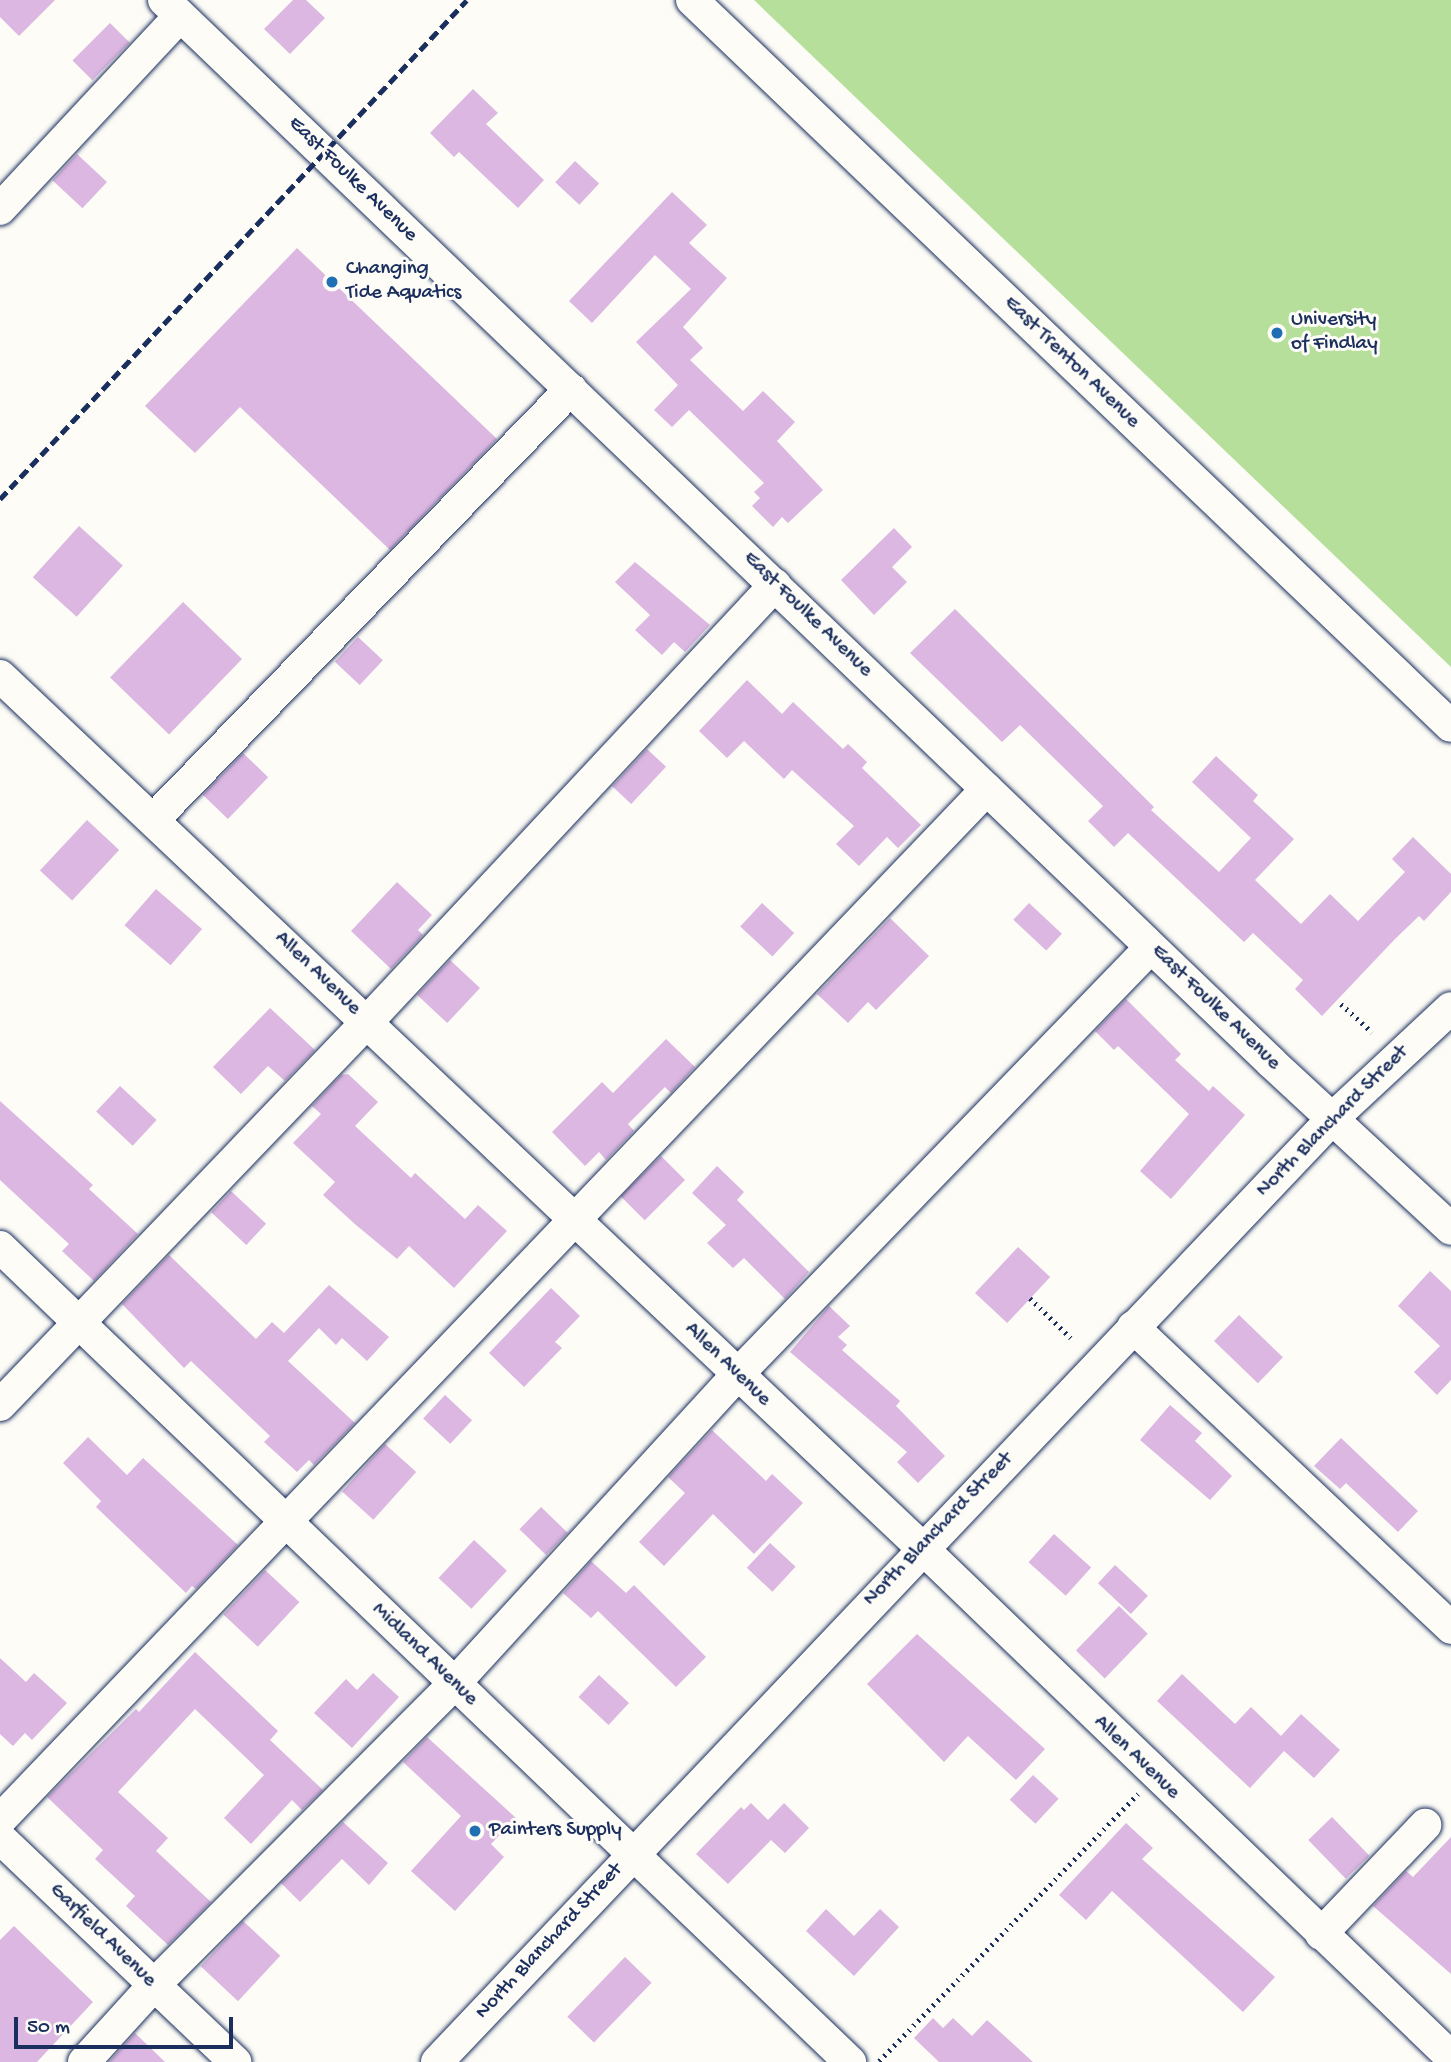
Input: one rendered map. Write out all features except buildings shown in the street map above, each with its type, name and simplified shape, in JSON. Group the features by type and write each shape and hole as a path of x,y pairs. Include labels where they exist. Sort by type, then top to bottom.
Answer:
{"street":[{"path":"0,209 172,8"},
{"name":"East Foulke Avenue","path":"172,8 1151,947 1451,1229"},
{"name":"East Trenton Avenue","path":"702,10 1451,726"},
{"path":"153,820 571,389"},
{"path":"0,1405 367,1022 775,584"},
{"name":"Allen Avenue","path":"0,676 922,1548 1321,1934 1445,2040"},
{"path":"0,1819 572,1218 987,789"},
{"path":"84,2062 154,1985 454,1684 737,1375 1151,947"},
{"name":"North Blanchard Street","path":"436,2062 922,1548 1334,1118 1451,1008"},
{"name":"Midland Avenue","path":"0,1247 850,2062"},
{"path":"1133,1327 1451,1628"},
{"path":"1321,1934 1425,1825"},
{"name":"Garfield Avenue","path":"0,1838 234,2062"}],"path":[{"path":"1341,1004 1372,1032"},
{"path":"1030,1298 1071,1338"},
{"path":"878,2062 1155,1776"}],"green space":[{"name":"University of Findlay","path":"754,0 1451,0 1451,667"}],"railway":[{"path":"0,499 467,0"}],"place":[{"name":"Changing Tide Aquatics","path":"332,282"},
{"name":"University of Findlay","path":"1277,333"},
{"name":"Painters Supply","path":"475,1831"}]}
